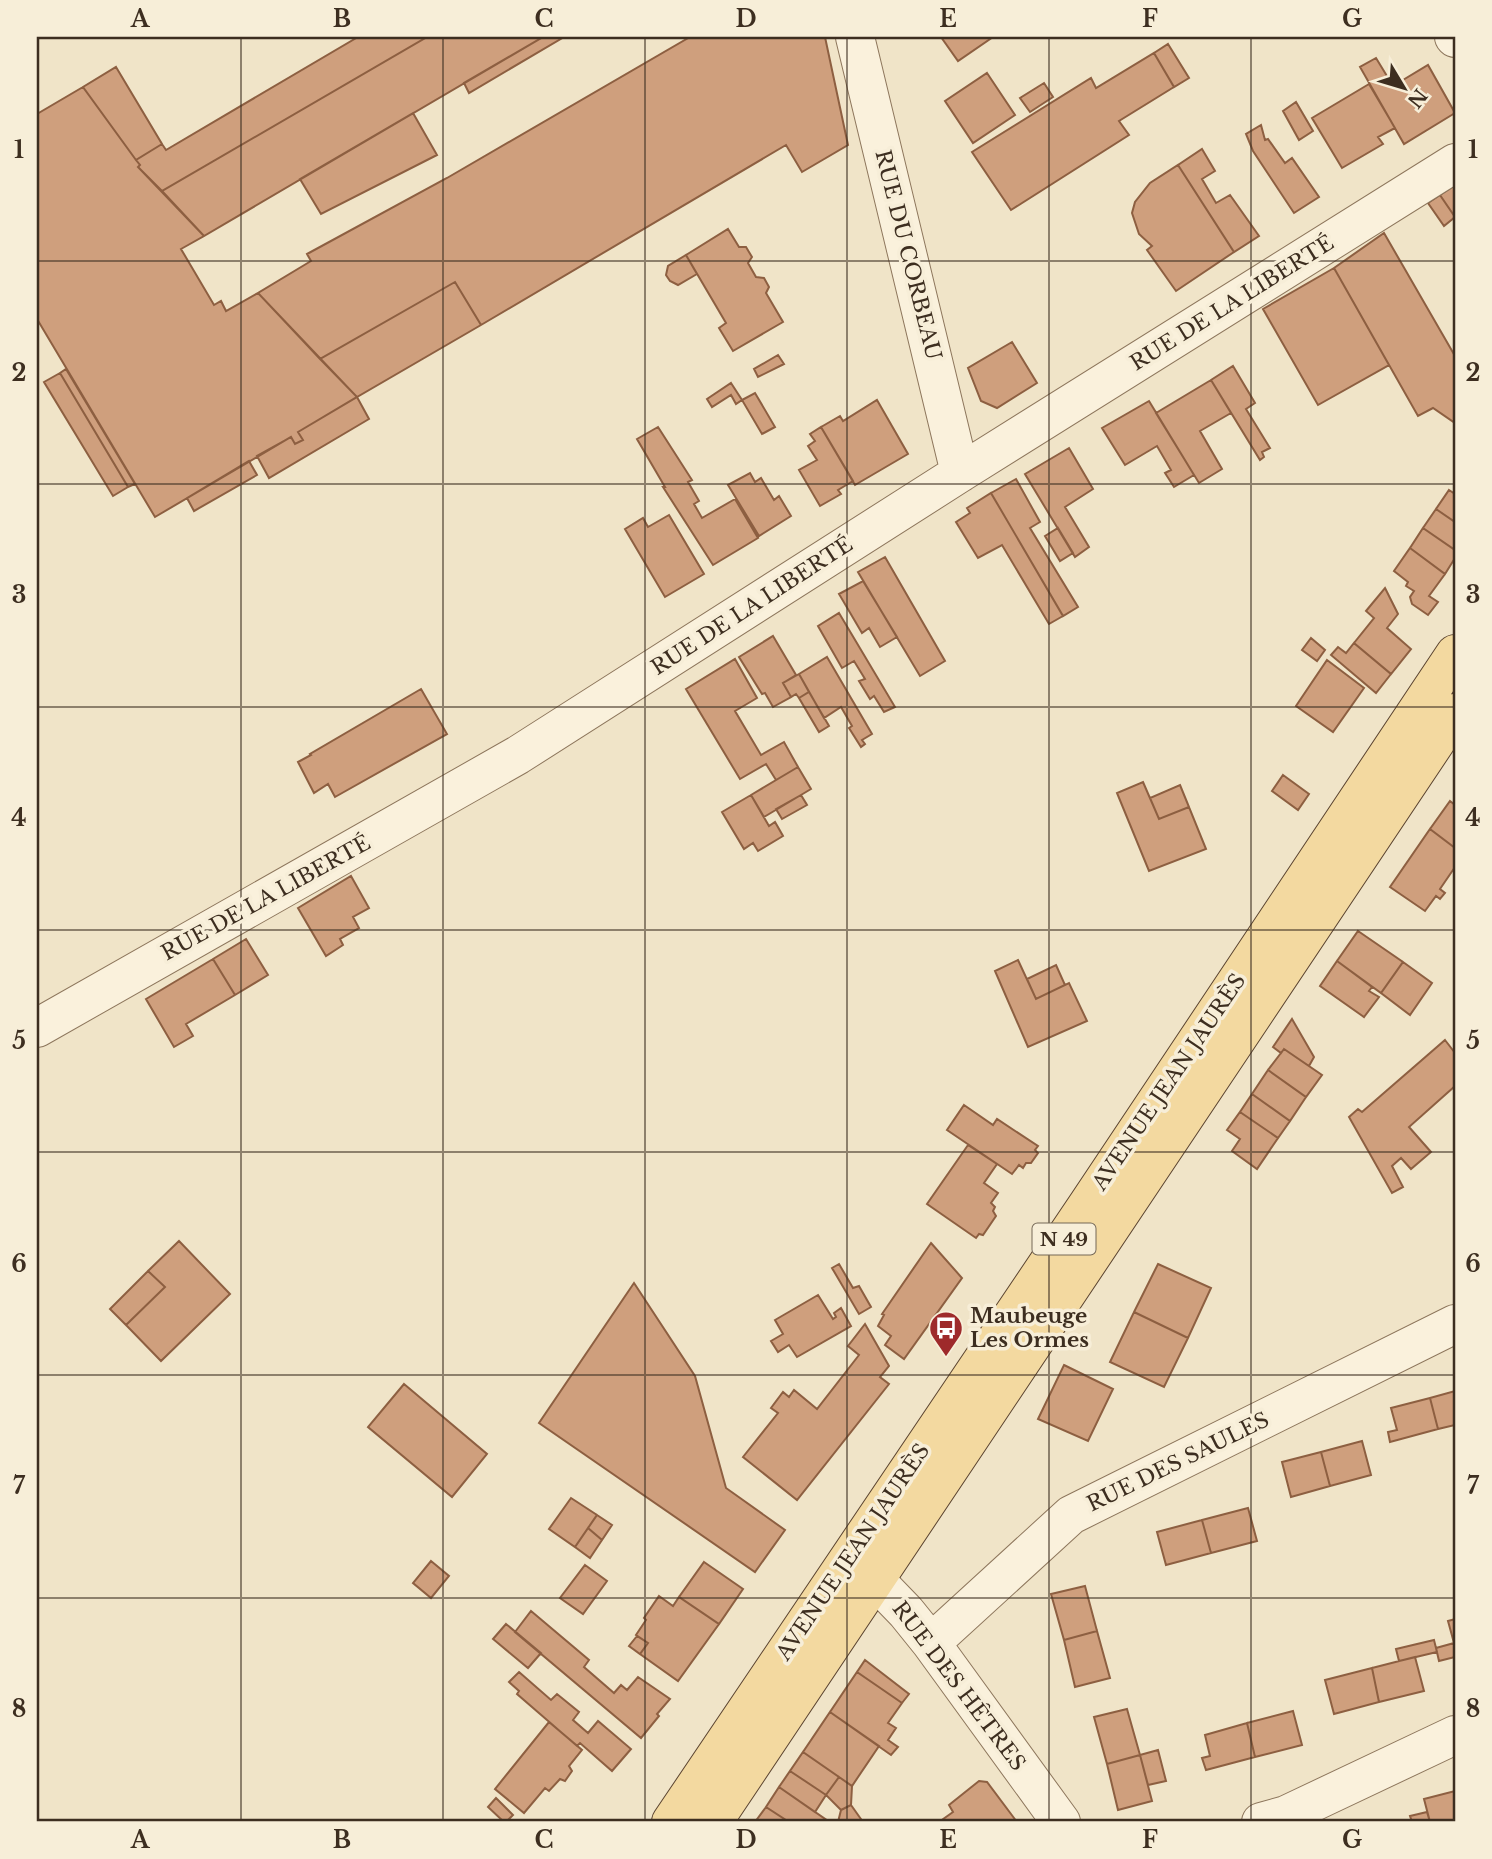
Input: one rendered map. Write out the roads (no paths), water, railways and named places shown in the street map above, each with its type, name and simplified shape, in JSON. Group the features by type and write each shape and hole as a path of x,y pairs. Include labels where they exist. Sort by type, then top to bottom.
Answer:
{"main road":[{"name":"AVENUE JEAN JAURÈS","path":"713,1822 861,1570 1088,1204 1455,654"},
{"name":"AVENUE JEAN JAURÈS","path":"671,1822 861,1570 1455,713"}],"street":[{"name":"RUE DU CORBEAU","path":"855,37 960,473"},
{"name":"RUE DE LA LIBERTÉ","path":"37,1028 518,755 960,473 1455,163"},
{"name":"RUE DES SAULES","path":"931,1643 1070,1516 1455,1324"},
{"name":"RUE DES HÊTRES","path":"861,1570 906,1612 931,1643 1060,1822"},
{"path":"1261,1822 1286,1815 1455,1735"}],"place":[{"name":"Maubeuge Les Ormes","path":"946,1358"}]}
